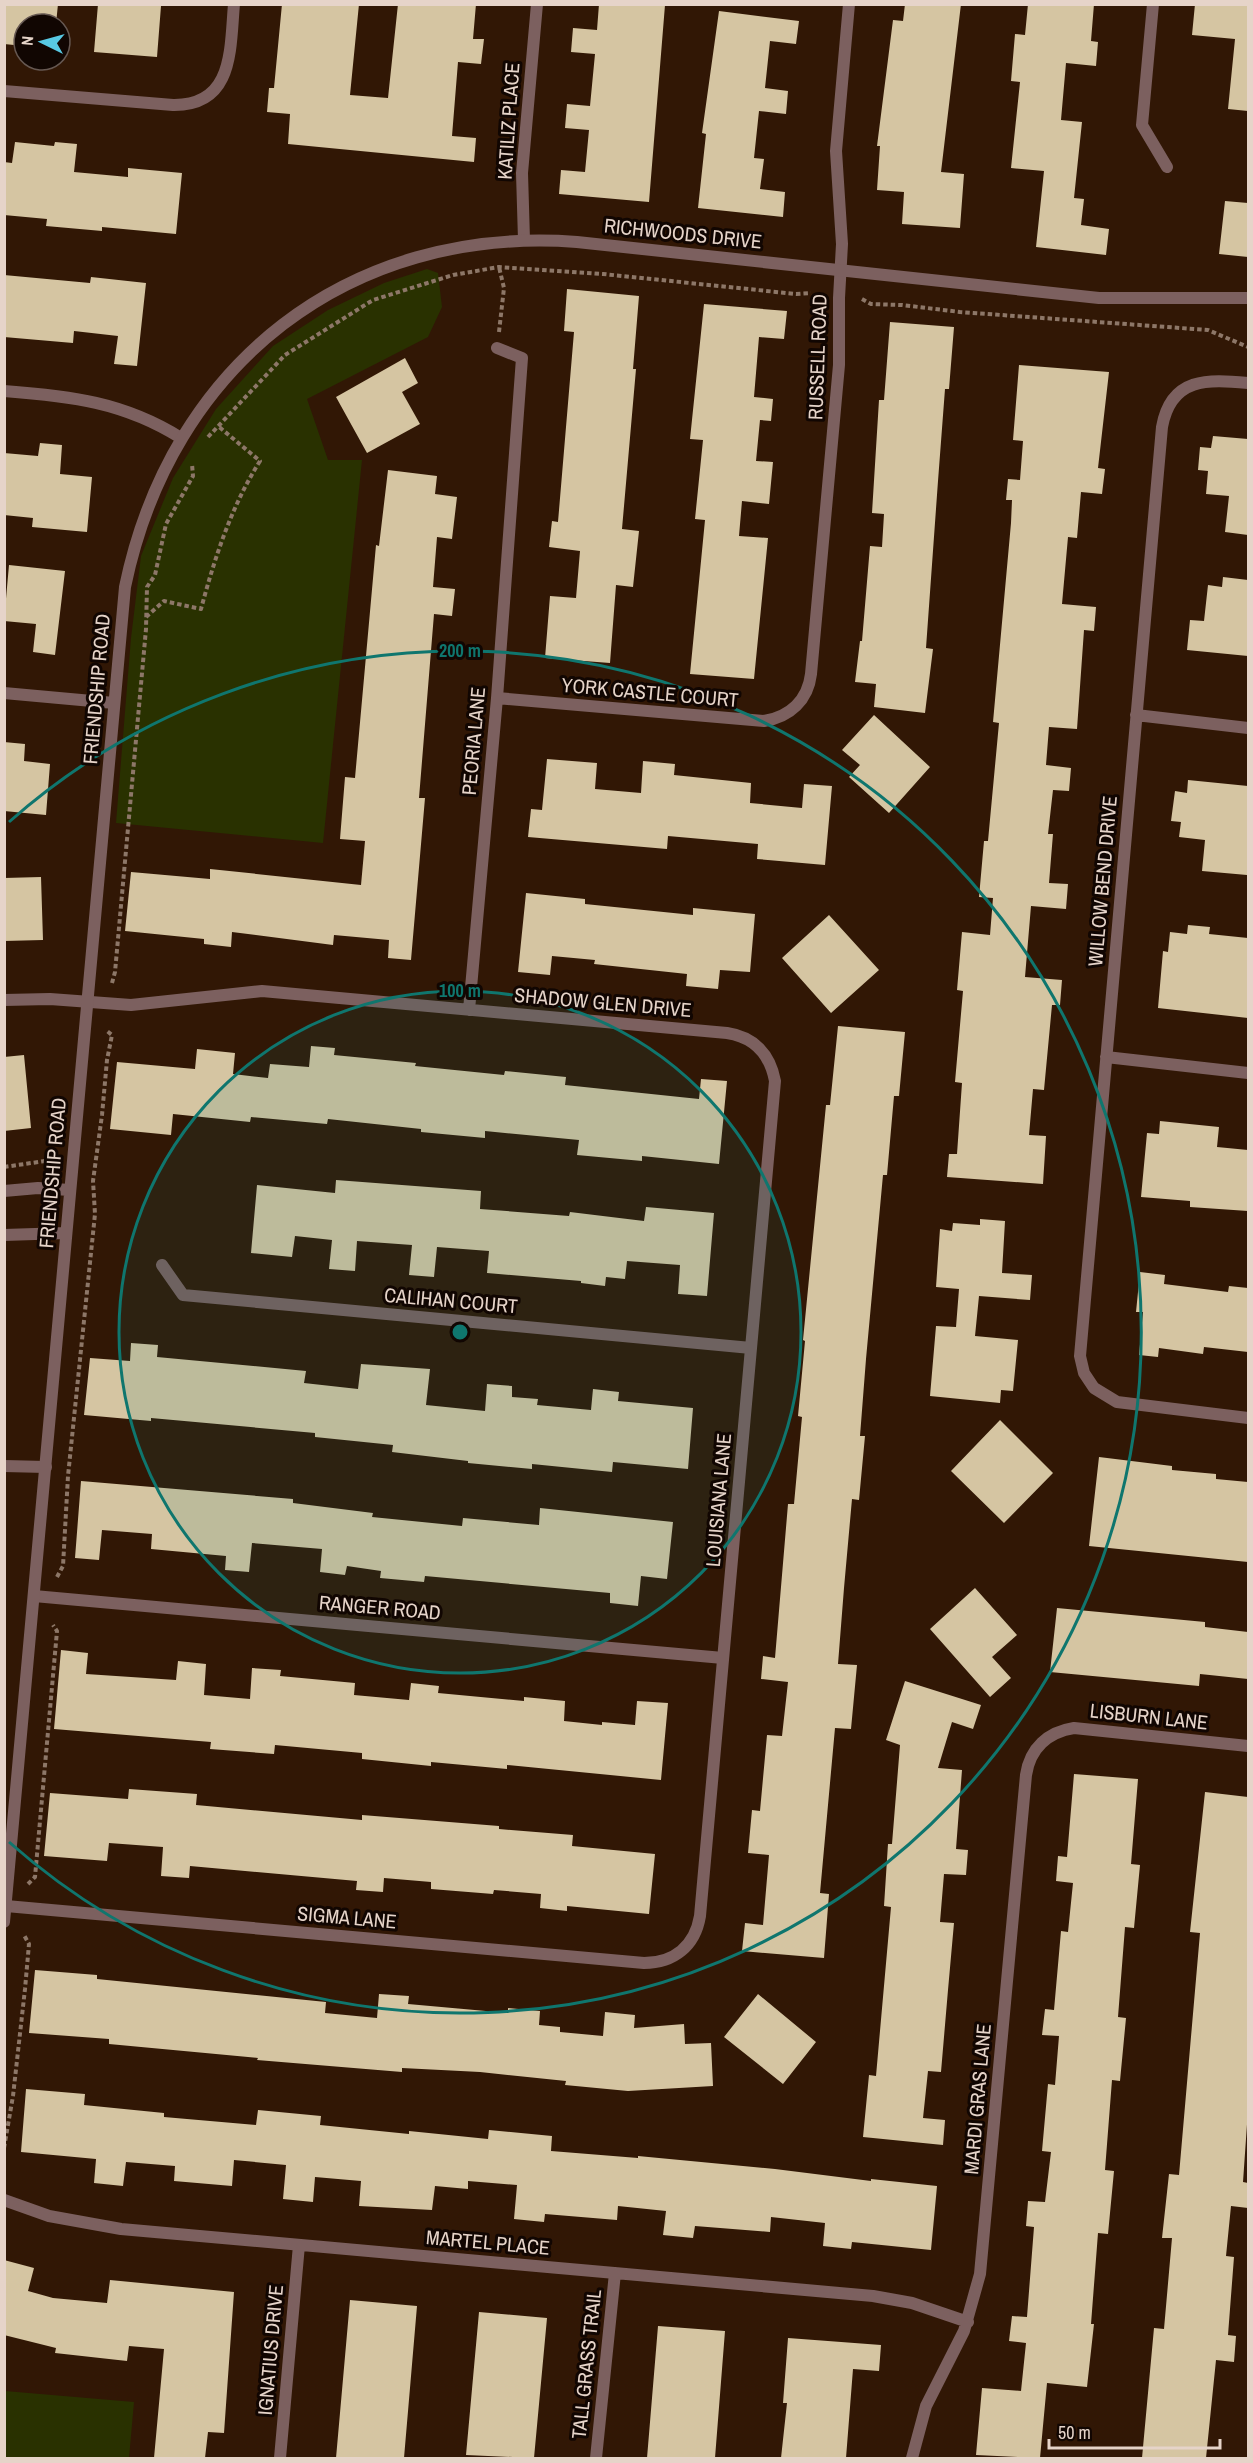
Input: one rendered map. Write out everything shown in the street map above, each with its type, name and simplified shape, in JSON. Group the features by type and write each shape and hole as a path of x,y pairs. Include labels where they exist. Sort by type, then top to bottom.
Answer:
{"street":[{"path":"4,91 181,106 197,102 210,94 221,82 228,67 234,4"},
{"name":"KATILIZ PLACE","path":"524,240 522,173 537,4"},
{"name":"RUSSELL ROAD","path":"796,707 805,695 811,674 839,365 842,220 836,151 849,4"},
{"path":"1153,4 1142,125 1167,167"},
{"name":"RICHWOODS DRIVE","path":"181,438 198,411 240,363 279,328 314,304 370,274 409,260 460,247 524,240 577,242 1099,298 1248,298"},
{"name":"PEORIA LANE","path":"469,1010 522,358 497,348"},
{"name":"WILLOW BEND DRIVE","path":"1248,383 1212,380 1197,382 1183,389 1171,402 1162,427 1080,1347 1081,1365 1088,1381 1101,1394 1117,1402 1248,1418"},
{"path":"4,391 60,396 107,404 152,421 181,438"},
{"name":"FRIENDSHIP ROAD","path":"4,1922 121,618 132,555 152,495 181,438"},
{"path":"4,693 114,703"},
{"name":"YORK CASTLE COURT","path":"496,698 755,721 773,720 796,707"},
{"path":"1136,715 1248,728"},
{"name":"SHADOW GLEN DRIVE","path":"4,1000 50,999 131,1005 262,991 727,1033 750,1040 762,1051"},
{"name":"LOUISIANA LANE","path":"682,1951 693,1939 700,1916 775,1081 771,1065 762,1051"},
{"path":"1106,1057 1248,1073"},
{"path":"4,1191 38,1188 70,1190"},
{"path":"4,1235 66,1233"},
{"name":"CALIHAN COURT","path":"162,1265 183,1295 751,1348"},
{"path":"4,1466 45,1467"},
{"name":"RANGER ROAD","path":"34,1596 723,1658"},
{"name":"LISBURN LANE","path":"1048,1737 1065,1729 1083,1728 1248,1746"},
{"name":"MARDI GRAS LANE","path":"912,2458 926,2406 968,2322 978,2284 983,2254 1026,1775 1035,1749 1048,1737"},
{"name":"SIGMA LANE","path":"6,1906 644,1963 668,1960 682,1951"},
{"name":"MARTEL PLACE","path":"4,2200 49,2216 121,2229 883,2298 922,2306 968,2322"},
{"name":"IGNATIUS DRIVE","path":"280,2458 299,2245"},
{"name":"TALL GRASS TRAIL","path":"596,2458 615,2273"}],"path":[{"path":"497,348 504,288 499,267"},
{"path":"208,437 285,355 373,300 453,275 499,267 603,274 796,294 811,293"},
{"path":"862,299 871,304 960,312 1208,330 1248,347"},
{"path":"146,618 164,601 201,609 228,525 243,488 260,461 218,426"},
{"path":"112,983 115,972 147,587 155,575 165,524 193,476 192,464"},
{"path":"57,1577 63,1566 68,1476 95,1214 93,1181 102,1115 106,1060 112,1035 107,1031"},
{"path":"4,1167 45,1161 49,1173"},
{"path":"28,1884 35,1877 57,1631 53,1625"},
{"path":"4,2148 13,2096 26,1978 29,1944 24,1935"}],"green space":[{"path":"427,269 438,273 442,307 428,337 307,399 328,460 362,460 323,843 116,823 131,638 141,556 173,478 216,409 273,346 328,310 384,283"},
{"path":"5,2391 134,2402 129,2458 5,2458"}],"building":[{"path":"4,4 58,4 57,12 12,12 12,45 4,44"},
{"path":"98,4 161,6 157,57 94,52"},
{"path":"282,4 359,4 350,95 388,98 398,4 476,4 473,39 484,39 481,64 458,62 452,136 476,138 474,162 288,144 290,114 267,112 269,88 274,88"},
{"path":"599,4 665,5 649,202 559,194 561,170 585,172 589,130 565,128 567,104 590,106 595,54 571,52 573,28 597,30"},
{"path":"905,4 961,4 941,172 964,174 960,228 902,224 904,192 877,190 880,146 877,146 893,20 903,21"},
{"path":"1028,4 1094,4 1091,41 1098,42 1096,66 1066,63 1061,120 1082,122 1074,198 1084,199 1081,225 1109,229 1106,255 1036,247 1044,171 1011,168 1020,82 1011,81 1015,34 1025,35"},
{"path":"1195,4 1248,4 1248,111 1228,109 1235,39 1192,35"},
{"path":"719,11 799,21 796,44 770,41 765,88 788,91 786,114 759,111 754,158 764,159 760,189 785,192 783,217 698,208 706,134 702,133"},
{"path":"15,142 54,146 55,142 77,144 74,172 128,177 128,168 182,173 176,234 102,227 102,231 46,226 47,219 4,215 4,162 12,163"},
{"path":"1225,201 1248,203 1248,257 1219,254"},
{"path":"4,275 90,283 91,277 146,283 137,366 114,364 118,336 74,331 73,343 4,337"},
{"path":"567,289 639,296 633,369 636,369 622,529 639,531 633,587 616,585 610,663 545,658 550,596 576,598 580,551 549,547 552,521 558,522 574,332 564,331"},
{"path":"704,304 787,311 784,339 759,337 754,397 773,399 771,421 760,420 756,461 773,462 769,504 742,501 739,536 768,538 754,679 690,674 705,520 695,519 703,440 690,439"},
{"path":"890,322 954,327 949,389 945,389 938,481 926,648 933,649 925,713 874,707 876,684 855,682 860,641 862,641 870,546 882,547 884,514 872,513 879,400 884,400"},
{"path":"405,358 418,383 402,392 420,424 367,453 336,397"},
{"path":"1019,365 1109,372 1098,468 1105,469 1102,494 1081,492 1077,538 1068,537 1062,604 1096,607 1094,631 1084,630 1077,729 1049,727 1046,765 1071,768 1069,791 1053,790 1048,834 1053,834 1049,883 1068,884 1066,909 1031,906 1025,977 1062,980 1060,1005 1052,1005 1044,1090 1033,1089 1029,1135 1046,1136 1043,1184 947,1177 949,1154 957,1154 962,1083 955,1082 963,991 957,990 962,932 990,935 993,898 979,897 984,841 988,841 999,723 993,722 1011,523 1012,500 1006,500 1008,479 1020,480 1023,441 1013,440"},
{"path":"1213,436 1248,439 1248,535 1225,532 1229,496 1206,494 1208,471 1198,470 1200,447 1211,448"},
{"path":"40,443 62,445 60,474 92,477 87,532 32,527 33,518 4,515 4,453 38,456"},
{"path":"388,470 437,476 435,494 457,497 452,539 437,537 433,587 455,589 452,616 434,614 419,798 425,798 411,960 388,958 389,940 334,935 333,945 232,932 231,947 204,944 204,939 125,931 131,872 210,879 210,869 361,885 365,841 340,839 345,777 355,778 376,545 379,546"},
{"path":"9,565 65,571 55,655 33,652 36,624 4,621"},
{"path":"1223,577 1248,580 1248,656 1187,650 1190,620 1204,621 1208,585 1222,587"},
{"path":"874,715 930,767 889,813 849,777 860,765 842,750"},
{"path":"4,742 25,744 24,761 50,764 46,815 4,811"},
{"path":"547,759 597,763 595,789 641,793 643,761 675,764 674,775 751,783 750,803 802,808 804,784 832,786 825,865 757,859 758,844 668,836 667,849 528,837 531,809 542,810"},
{"path":"1188,780 1248,786 1247,875 1202,871 1205,840 1179,837 1181,822 1171,821 1175,791 1187,793"},
{"path":"41,877 43,940 4,941 4,878"},
{"path":"526,893 585,899 585,904 693,915 693,908 755,914 750,972 720,970 718,989 686,986 687,974 594,964 595,960 552,956 550,975 518,972"},
{"path":"829,915 879,970 831,1013 782,958"},
{"path":"1188,925 1210,927 1209,934 1248,938 1248,1018 1158,1008 1163,951 1168,952 1170,932 1187,934"},
{"path":"838,1026 905,1032 899,1096 894,1096 887,1175 883,1175 860,1436 865,1436 859,1500 852,1499 844,1588 838,1664 857,1665 851,1729 835,1728 820,1893 829,1894 824,1958 742,1951 745,1923 763,1925 769,1855 748,1853 752,1810 760,1811 767,1735 782,1736 788,1682 761,1679 763,1656 775,1658 788,1504 794,1504 802,1417 798,1416 805,1341 803,1340 826,1105 830,1105"},
{"path":"311,1046 335,1048 334,1055 504,1075 505,1071 566,1077 565,1085 699,1099 701,1079 727,1081 719,1164 642,1156 642,1161 577,1155 579,1140 485,1131 485,1138 328,1119 327,1124 251,1117 250,1122 173,1114 171,1135 110,1129 117,1062 195,1069 197,1049 235,1053 233,1074 268,1078 270,1064 309,1067"},
{"path":"24,1055 31,1128 4,1131 4,1057"},
{"path":"1160,1121 1219,1127 1217,1147 1248,1150 1248,1211 1190,1207 1190,1201 1141,1197 1147,1133 1159,1134"},
{"path":"336,1180 481,1191 480,1209 569,1216 570,1212 644,1221 646,1207 714,1213 707,1296 678,1294 680,1265 627,1261 625,1279 606,1277 605,1286 581,1283 581,1281 487,1273 489,1251 437,1247 434,1277 409,1275 412,1245 357,1241 355,1271 329,1269 332,1240 295,1236 292,1257 251,1253 257,1185 335,1193"},
{"path":"980,1219 1005,1221 1002,1273 1032,1275 1030,1300 979,1296 975,1336 1018,1340 1013,1391 1001,1390 1000,1403 930,1396 936,1326 956,1327 959,1289 936,1287 940,1229 952,1231 953,1223 980,1225"},
{"path":"1140,1272 1165,1275 1164,1284 1228,1292 1229,1286 1248,1288 1248,1352 1204,1347 1203,1354 1159,1348 1158,1357 1139,1355 1143,1312 1136,1312"},
{"path":"131,1343 158,1345 157,1357 306,1371 304,1383 358,1389 361,1364 430,1369 426,1405 485,1411 487,1384 512,1386 512,1397 538,1399 537,1405 591,1410 593,1389 619,1392 618,1401 693,1408 688,1469 613,1462 612,1472 532,1464 532,1469 392,1452 393,1445 315,1437 315,1433 151,1418 151,1421 84,1415 90,1358 130,1361"},
{"path":"1000,1420 1053,1473 1004,1523 951,1471"},
{"path":"1099,1457 1172,1466 1172,1470 1216,1474 1216,1479 1248,1482 1248,1562 1089,1546"},
{"path":"81,1481 293,1499 293,1503 373,1513 372,1517 462,1526 463,1518 539,1525 540,1508 673,1522 667,1579 641,1576 638,1606 610,1603 610,1593 425,1576 424,1582 380,1578 381,1571 347,1566 345,1575 320,1572 322,1549 252,1543 249,1572 225,1570 226,1556 151,1549 152,1534 102,1530 99,1560 75,1558"},
{"path":"975,1588 1017,1635 992,1657 1011,1678 990,1697 930,1629"},
{"path":"1057,1608 1205,1622 1205,1627 1248,1632 1248,1679 1200,1674 1199,1686 1050,1672"},
{"path":"61,1650 88,1653 86,1674 176,1680 178,1661 206,1664 204,1695 250,1699 252,1668 281,1670 280,1676 355,1683 354,1695 409,1700 411,1683 439,1686 438,1693 524,1701 524,1697 565,1701 564,1721 602,1725 602,1722 635,1725 637,1701 668,1703 661,1780 507,1765 507,1769 431,1762 431,1766 362,1759 362,1753 275,1745 274,1754 210,1749 211,1742 54,1729"},
{"path":"905,1681 981,1705 973,1729 952,1722 938,1768 962,1770 956,1849 968,1850 966,1875 944,1874 940,1922 954,1923 941,2072 928,2071 923,2118 945,2120 943,2145 863,2137 869,2075 876,2076 891,1907 884,1906 888,1844 892,1844 900,1745 886,1740"},
{"path":"1074,1774 1138,1779 1131,1864 1140,1865 1134,1928 1125,1927 1118,2017 1126,2018 1120,2081 1112,2080 1105,2170 1114,2171 1108,2234 1098,2233 1091,2324 1094,2324 1087,2387 1047,2383 1040,2458 976,2455 982,2388 1021,2391 1026,2343 1009,2341 1012,2316 1027,2317 1034,2227 1026,2226 1028,2201 1045,2202 1051,2152 1042,2151 1048,2084 1055,2085 1059,2036 1042,2035 1045,2009 1054,2010 1061,1931 1068,1932 1073,1883 1056,1881 1058,1856 1067,1857"},
{"path":"129,1789 197,1794 196,1805 362,1820 362,1815 499,1826 499,1829 573,1835 572,1846 655,1854 649,1914 567,1906 567,1911 540,1908 541,1894 494,1890 493,1894 431,1889 431,1882 384,1878 383,1892 356,1890 357,1881 190,1866 189,1878 161,1876 163,1847 109,1843 107,1861 44,1856 50,1793 128,1799"},
{"path":"1205,1792 1248,1797 1248,2110 1243,2182 1248,2183 1248,2208 1231,2206 1226,2256 1234,2257 1228,2335 1236,2336 1234,2362 1216,2360 1206,2458 1142,2458 1154,2328 1164,2329 1172,2238 1162,2238 1169,2174 1179,2175 1200,1933 1190,1932"},
{"path":"35,1970 97,1975 97,1979 326,2002 325,2013 377,2018 379,1994 409,1996 408,2004 508,2013 508,2008 540,2011 539,2025 560,2027 560,2032 603,2036 605,2012 635,2015 634,2028 684,2024 685,2044 711,2043 713,2086 628,2091 565,2085 566,2081 480,2072 402,2068 402,2072 257,2060 258,2058 109,2044 109,2039 29,2033"},
{"path":"758,1994 816,2042 783,2084 724,2037"},
{"path":"26,2089 85,2094 84,2105 164,2113 164,2117 256,2125 258,2110 321,2116 320,2125 409,2134 409,2131 488,2139 489,2130 552,2136 551,2151 638,2158 638,2156 937,2186 931,2250 852,2242 851,2249 823,2246 825,2223 771,2217 770,2232 695,2226 693,2238 663,2235 666,2211 618,2206 617,2220 545,2214 544,2222 514,2219 517,2185 468,2181 468,2189 435,2186 432,2210 359,2206 361,2181 315,2177 313,2202 283,2199 286,2165 234,2160 232,2186 174,2181 175,2166 126,2162 123,2186 94,2183 96,2159 21,2152"},
{"path":"4,2260 34,2268 28,2291 53,2298 107,2303 110,2280 234,2292 224,2433 208,2432 205,2458 154,2458 164,2349 129,2346 127,2361 55,2353 56,2348 4,2335"},
{"path":"350,2300 417,2306 404,2458 336,2458"},
{"path":"479,2312 547,2318 534,2458 466,2455"},
{"path":"658,2326 725,2331 715,2458 647,2458"},
{"path":"788,2338 881,2345 879,2371 853,2369 846,2458 781,2458 787,2403 783,2403"}]}
